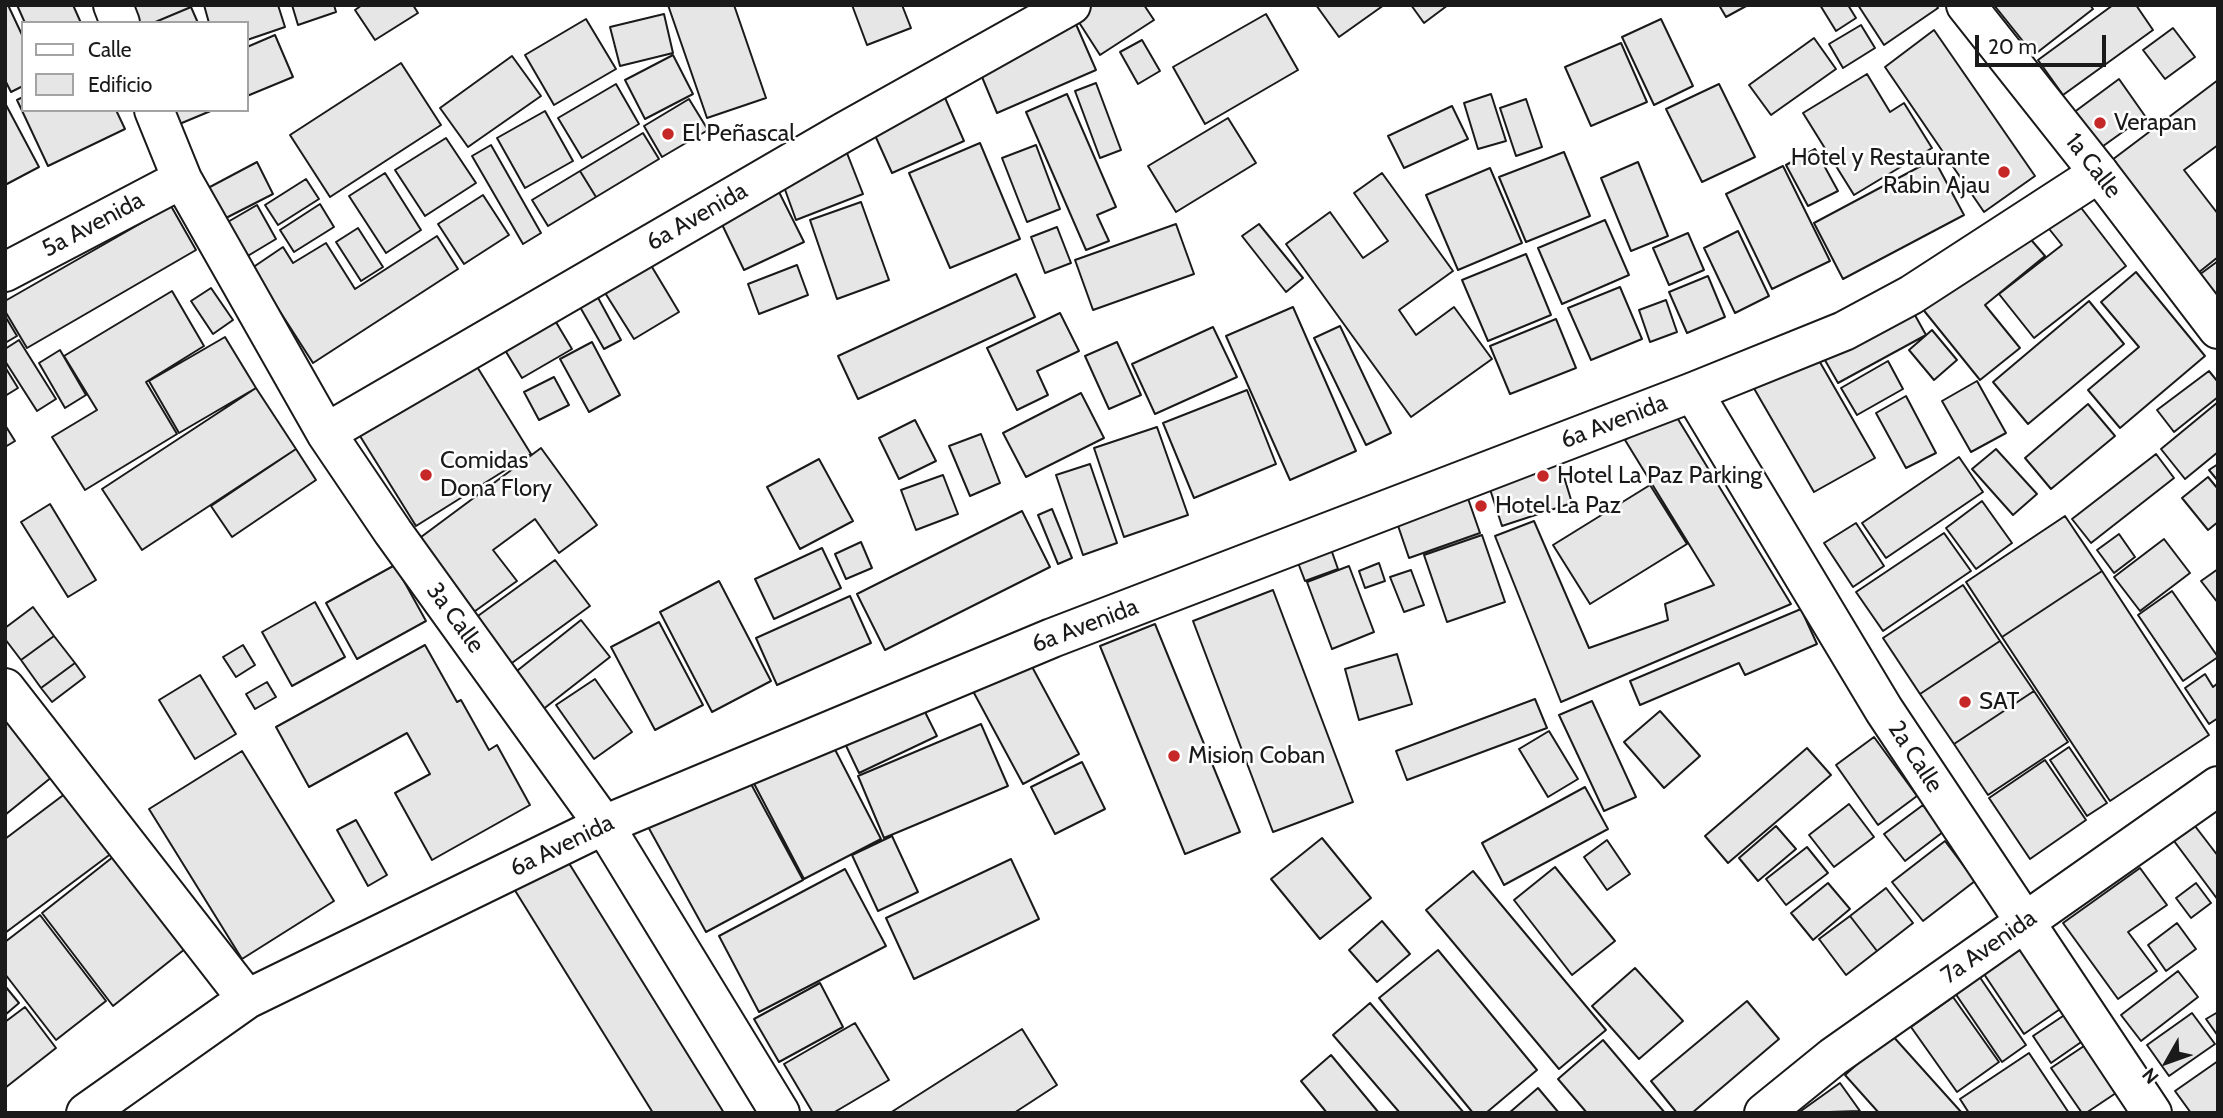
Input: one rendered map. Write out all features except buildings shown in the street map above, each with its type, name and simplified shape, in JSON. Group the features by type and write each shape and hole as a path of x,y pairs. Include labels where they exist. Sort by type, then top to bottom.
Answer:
{"street":[{"name":"6a Avenida","path":"326,433 832,139 1071,5"},
{"name":"1a Calle","path":"1966,5 2218,329"},
{"name":"3a Calle","path":"156,112 182,179 326,433 401,543 604,825 780,1113"},
{"name":"6a Avenida","path":"86,1113 247,999 604,825 1052,638 1693,392 1844,331 1911,295 2099,173"},
{"name":"5a Avenida","path":"5,272 182,179"},
{"name":"2a Calle","path":"1693,392 1884,710 2152,1113"},
{"path":"5,688 247,999"},
{"name":"7a Avenida","path":"1764,1113 1833,1057 2218,786"}],"place":[{"name":"Verapan","path":"2100,123"},
{"name":"El Peñascal","path":"668,134"},
{"name":"Hotel y Restaurante Rabin Ajau","path":"2004,172"},
{"name":"Comidas Dona Flory","path":"426,475"},
{"name":"Hotel La Paz Parking","path":"1543,476"},
{"name":"Hotel La Paz","path":"1481,506"},
{"name":"SAT","path":"1965,702"},
{"name":"Mision Coban","path":"1174,756"}]}
